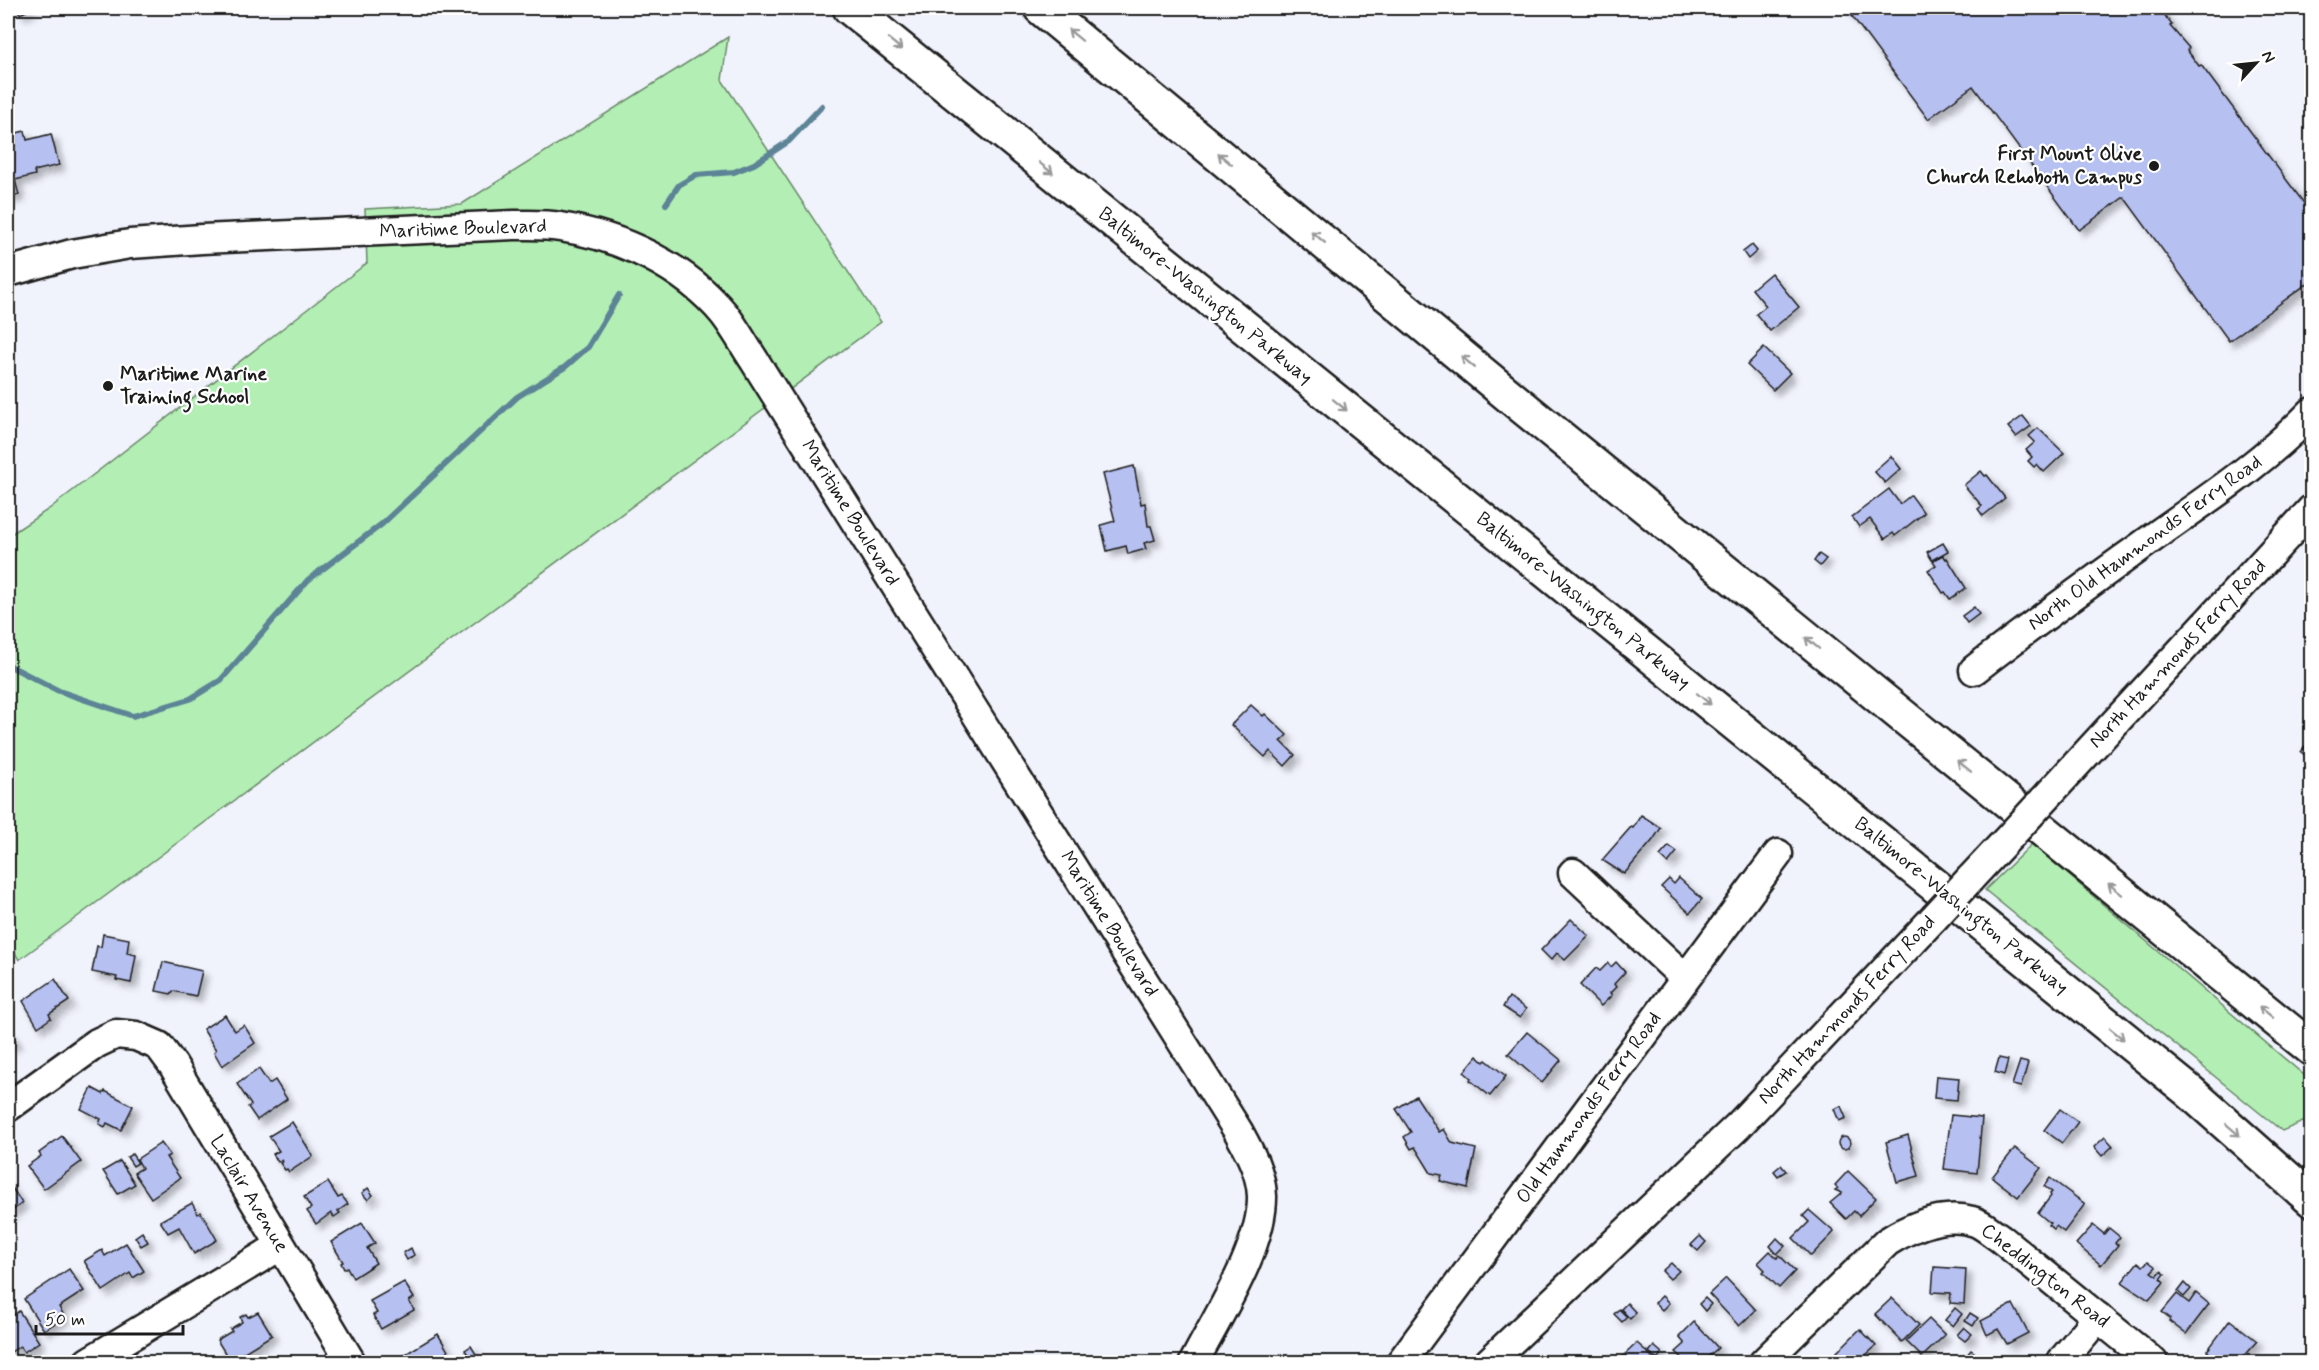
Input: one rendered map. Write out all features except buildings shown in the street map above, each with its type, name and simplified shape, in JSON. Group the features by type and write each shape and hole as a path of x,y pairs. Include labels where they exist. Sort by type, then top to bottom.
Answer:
{"highway":[{"name":"Baltimore-Washington Parkway","path":"850,8 2189,1091 2312,1200"},
{"path":"1041,8 1513,399 2312,1048"}],"street":[{"name":"Maritime Boulevard","path":"8,272 72,254 130,244 202,238 514,225 558,226 601,235 646,253 689,281 724,314 754,360 1238,1131 1256,1165 1262,1194 1259,1225 1243,1266 1194,1362"},
{"name":"North Old Hammonds Ferry Road","path":"1974,669 2040,618 2247,471 2285,439 2312,412"},
{"name":"North Hammonds Ferry Road","path":"1489,1362 1738,1126 1934,918 2312,509"},
{"name":"Old Hammonds Ferry Road","path":"1401,1362 1778,854"},
{"path":"1573,873 1685,978"},
{"name":"Laclair Avenue","path":"8,1107 97,1043 116,1034 136,1036 159,1046 173,1065 351,1362"},
{"name":"Cheddington Road","path":"1764,1362 1887,1242 1903,1232 1949,1218 1974,1221 2000,1238 2153,1362"},
{"path":"88,1362 280,1246"},
{"path":"2061,1362 2098,1317"}],"green space":[{"path":"728,37 722,80 881,322 19,960 8,939 8,536 49,509 367,263 365,209 462,204"},
{"path":"2032,844 2311,1081 2311,1123 2305,1121 2282,1131 1985,890"}],"waterway":[{"path":"666,204 679,185 696,175 734,172 754,164 789,141 822,106"},
{"path":"8,665 59,691 133,716 190,699 221,680 308,580 382,524 517,397 565,367 588,347 619,295"}],"place":[{"name":"First Mount Olive Church Rehoboth Campus","path":"2154,166"},
{"name":"Maritime Marine Training School","path":"108,386"}]}
